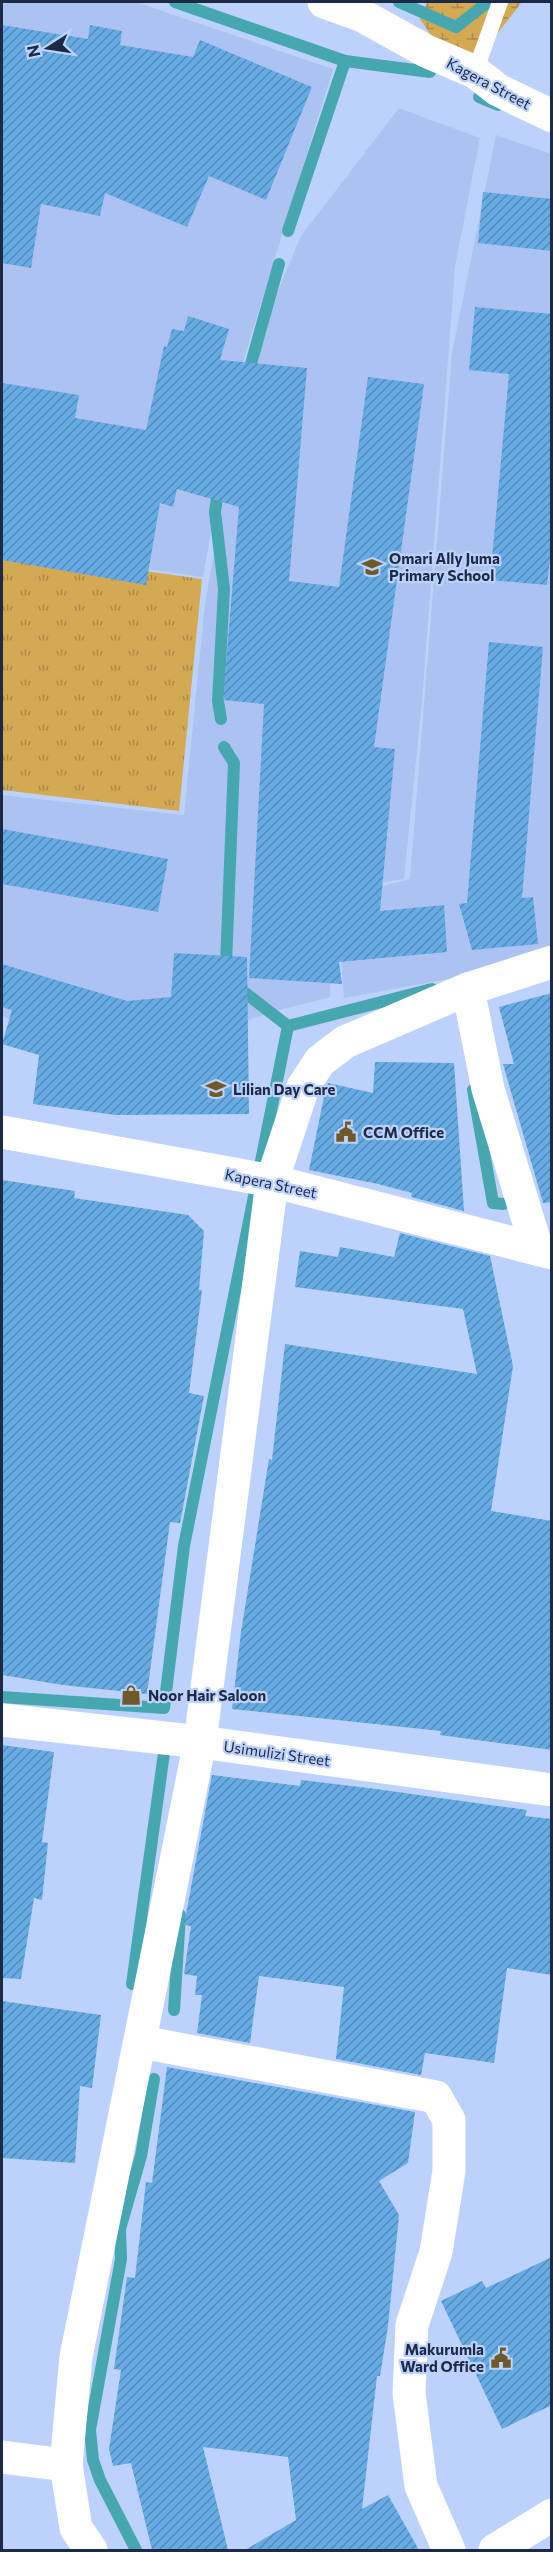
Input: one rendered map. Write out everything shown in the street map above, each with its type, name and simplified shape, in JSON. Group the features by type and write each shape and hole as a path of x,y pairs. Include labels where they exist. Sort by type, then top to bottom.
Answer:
{"street":[{"name":"Kagera Street","path":"324,2 363,16 426,51 475,72 498,90 552,116"},
{"path":"91,2550 76,2528 66,2465 76,2357 200,1742 235,1449 272,1181 303,1087 320,1061 345,1042 468,989 552,962"},
{"path":"468,989 488,1089 544,1251"},
{"name":"Kapera Street","path":"2,1132 272,1181 544,1251"},
{"name":"Usimulizi Street","path":"2,1720 200,1742 552,1790"},
{"path":"141,2042 436,2097 449,2120 449,2171 436,2252 412,2325 409,2393 421,2486 449,2550"},
{"path":"2,2457 66,2465"},
{"path":"495,2550 552,2515"}],"lane":[{"path":"475,72 500,2"}],"shaded area":[{"path":"2,2 136,2 333,69 239,375 203,577 2,548"},
{"name":"Omari Ally Juma Primary School","path":"399,108 480,138 455,267 422,702 404,879 331,890 330,997 272,1012 226,1028 14,1021 2,1016 2,795 184,815 205,604 247,365 301,236"},
{"path":"496,135 551,154 551,952 487,972 344,998 336,898 410,879 452,353"}],"green space":[{"path":"427,2 522,2 461,80 420,19"},
{"path":"2,551 202,579 179,811 2,790"}],"building":[{"path":"2,25 88,39 90,25 122,31 120,45 193,57 200,40 312,87 266,200 209,176 187,227 105,193 100,216 41,204 31,268 2,263"},
{"path":"483,192 552,199 552,251 478,243"},
{"path":"475,307 552,314 552,542 547,585 490,580 509,374 469,370"},
{"path":"188,316 229,329 220,360 307,368 289,581 339,587 368,377 424,384 374,747 395,749 380,911 444,905 447,952 339,962 342,984 249,978 264,704 223,700 239,507 177,489 173,507 160,503 146,585 2,560 2,383 79,395 75,418 146,430 164,346 167,347 172,329 184,331"},
{"path":"489,642 543,647 522,898 533,897 538,944 472,950 459,904 467,903"},
{"path":"2,829 168,859 158,912 2,884"},
{"path":"174,953 247,957 249,1114 116,1115 33,1104 39,1055 2,1044 12,1010 2,1007 2,964 127,1001 171,997"},
{"path":"552,993 552,1202 543,1203 503,1064 514,1064 499,1007"},
{"path":"375,1062 454,1063 464,1211 411,1197 412,1193 378,1184 309,1170 328,1083 373,1093"},
{"path":"2,1180 75,1191 74,1198 188,1215 204,1231 199,1290 202,1290 189,1393 204,1396 180,1523 170,1522 147,1694 63,1685 2,1675"},
{"path":"400,1233 490,1256 513,1366 491,1511 552,1521 552,1750 440,1735 441,1731 232,1709 241,1632 269,1459 272,1460 285,1344 477,1374 463,1309 295,1287 300,1251 338,1257 340,1247 394,1257"},
{"path":"2,1745 54,1752 42,1842 48,1843 42,1900 34,1898 21,1979 2,1978"},
{"path":"212,1775 300,1786 301,1780 376,1789 527,1810 525,1816 552,1819 552,1975 507,1968 494,2063 425,2053 421,2075 336,2059 344,1987 259,1976 250,2043 197,2033 202,1995 195,1995 197,1976 184,1974 191,1926 184,1925"},
{"path":"2,2001 101,2015 92,2088 80,2086 75,2163 2,2158"},
{"path":"167,2067 415,2112 408,2163 379,2181 399,2215 388,2326 380,2376 377,2376 362,2509 388,2495 419,2550 245,2550 296,2520 288,2457 203,2447 228,2550 152,2550 131,2463 113,2466 109,2449 121,2370 114,2369 127,2277 135,2278 146,2182 152,2183"},
{"path":"552,2257 552,2405 502,2429 441,2301 482,2281 486,2288"}],"waterway":[{"path":"175,2 345,61 430,72 432,69"},
{"path":"399,2 456,27 488,2"},
{"path":"288,231 345,61"},
{"path":"479,97 498,105"},
{"path":"247,378 279,264"},
{"path":"219,485 215,512 224,589 218,701 221,719"},
{"path":"224,747 234,763 226,964 228,970"},
{"path":"235,985 288,1026 432,989"},
{"path":"2,1697 164,1708 184,1546 288,1026"},
{"path":"473,1090 493,1203 503,1204"},
{"path":"132,1984 164,1753"},
{"path":"174,2010 180,1915"},
{"path":"136,2550 100,2480 93,2460 90,2430 121,2259 120,2229 141,2156 154,2079"}],"place":[{"name":"Omari Ally Juma Primary School","path":"372,567"},
{"name":"Lilian Day Care","path":"216,1089"},
{"name":"CCM Office","path":"346,1132"},
{"name":"Noor Hair Saloon","path":"131,1695"},
{"name":"Makurumla Ward Office","path":"501,2358"}]}
